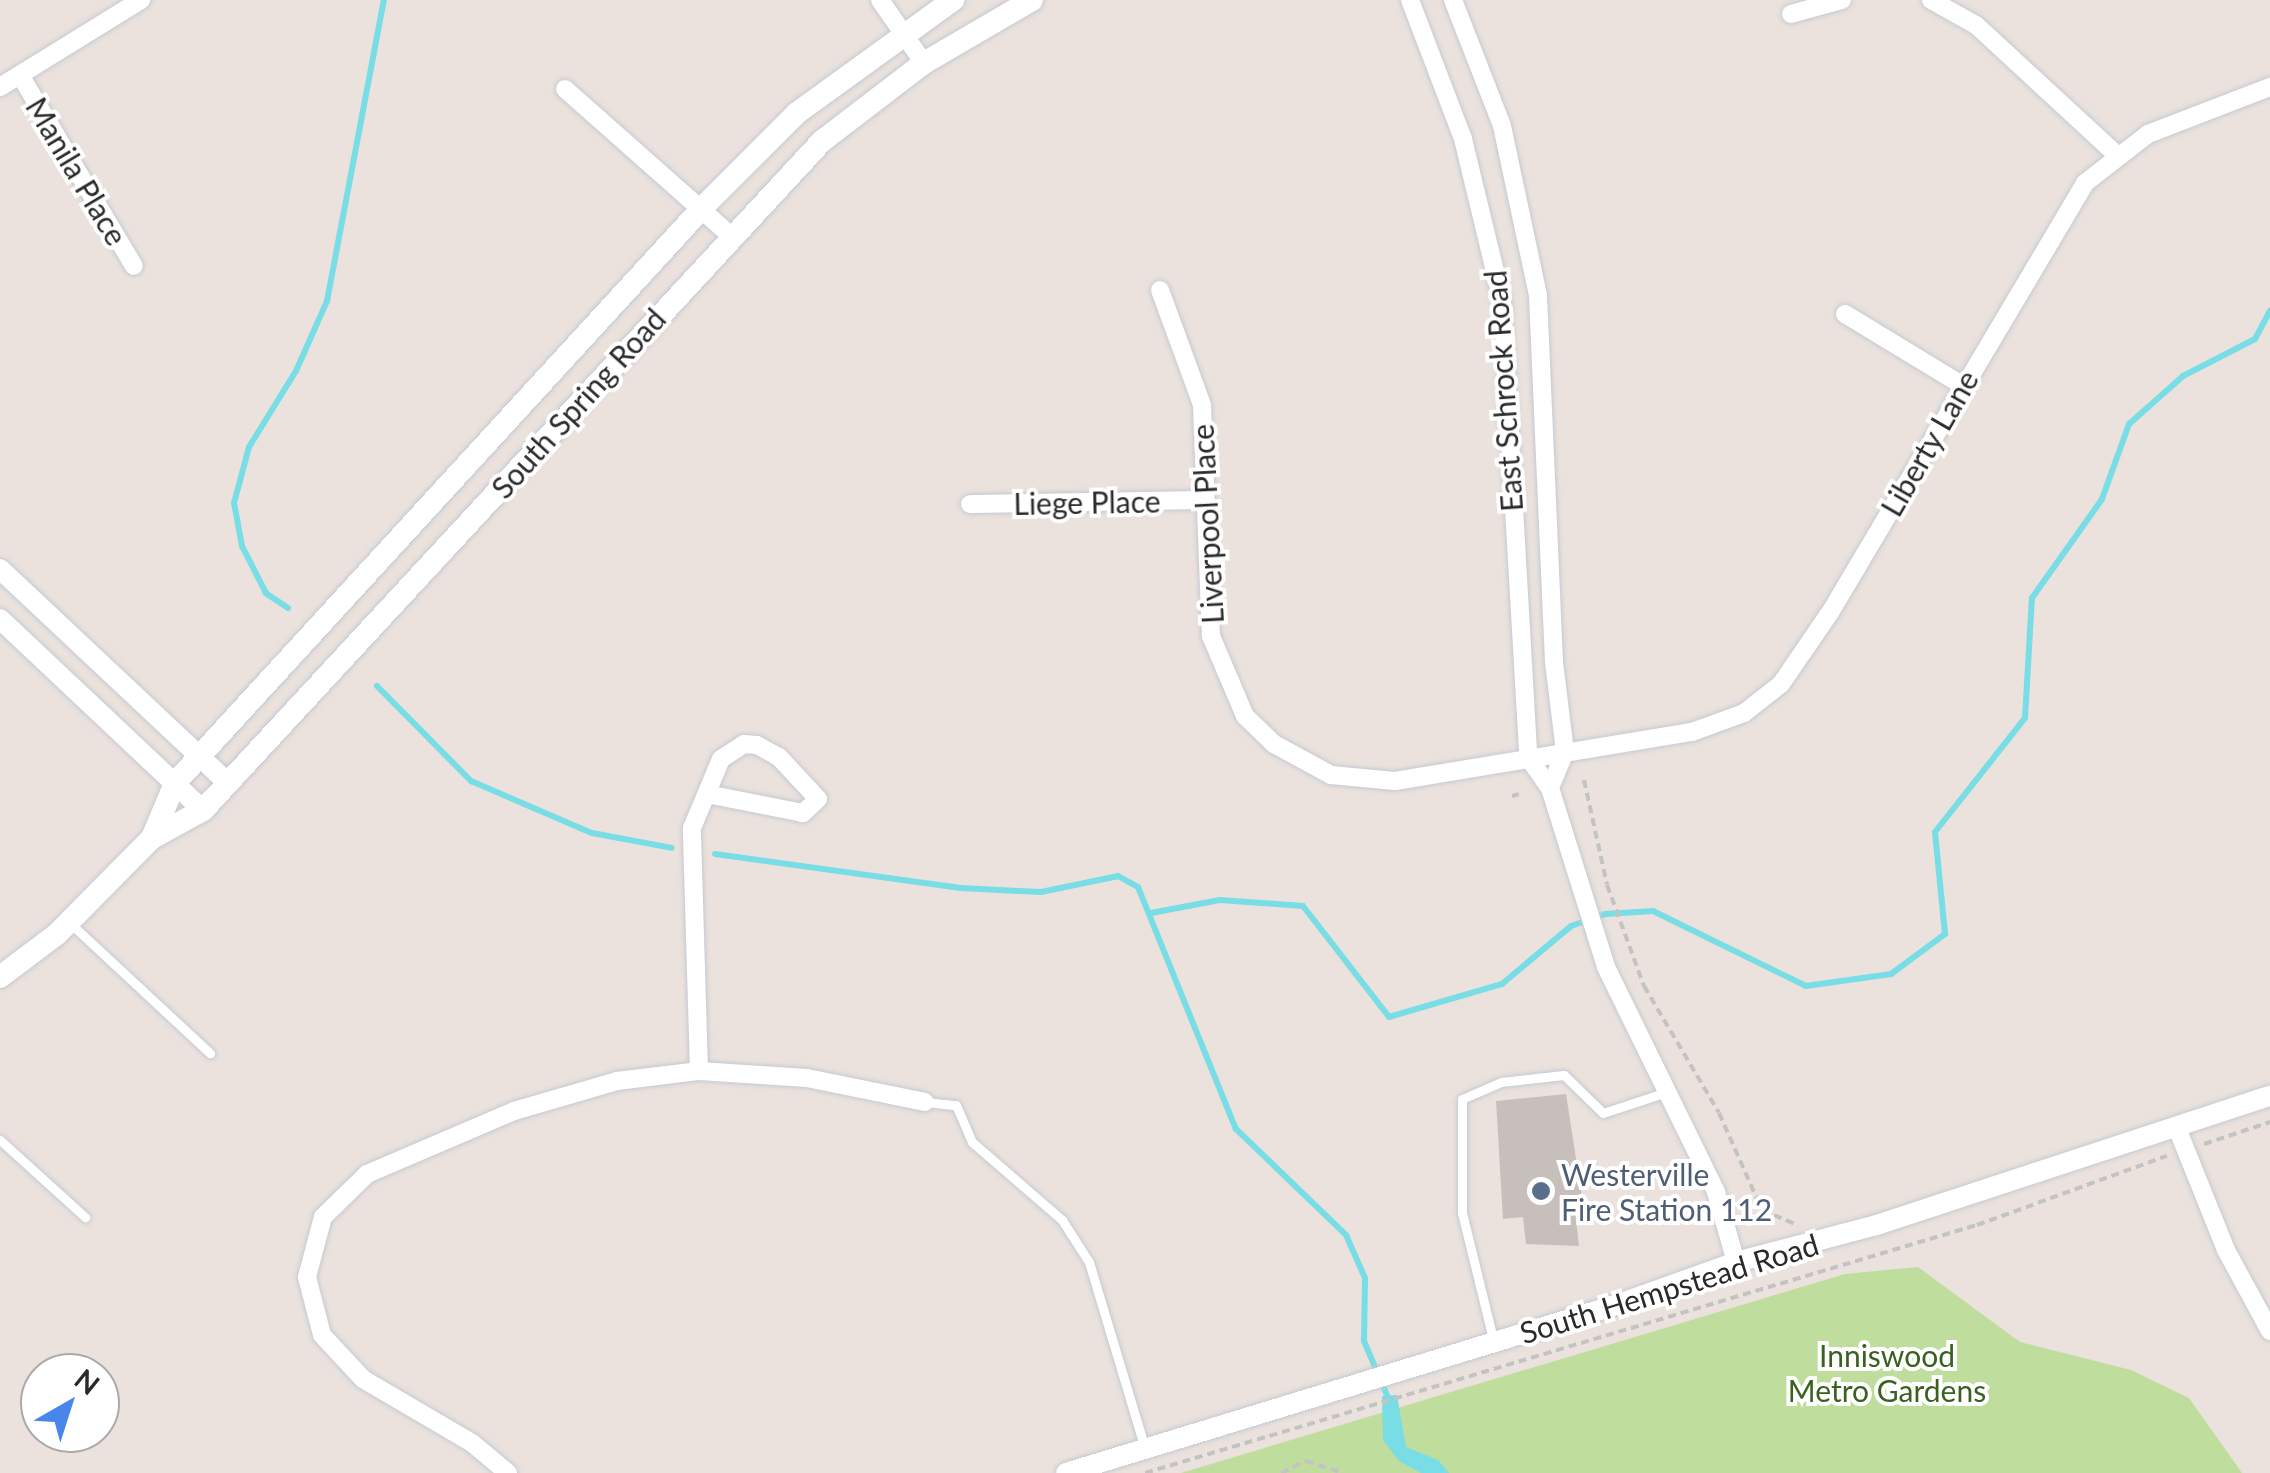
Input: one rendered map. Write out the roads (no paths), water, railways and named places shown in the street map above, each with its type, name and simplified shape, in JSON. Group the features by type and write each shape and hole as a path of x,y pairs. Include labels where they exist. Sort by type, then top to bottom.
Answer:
{"main road":[{"name":"South Spring Road","path":"152,838 175,783 702,208 797,113 902,32 953,0"},
{"name":"South Spring Road","path":"0,977 69,922 152,838 203,810 730,234 822,141 924,63 1032,0"}],"street":[{"path":"0,87 141,0"},
{"path":"880,0 924,63"},
{"name":"East Schrock Road","path":"1410,0 1463,139 1502,300 1528,756"},
{"name":"East Schrock Road","path":"1453,0 1502,126 1538,296 1554,662 1564,752 1550,788"},
{"path":"1791,14 1842,0"},
{"path":"1931,0 1976,25 2116,154"},
{"name":"Manila Place","path":"20,75 134,266"},
{"name":"Liberty Lane","path":"1564,752 1692,732 1744,713 1781,684 1831,612 2076,196 2116,154 2148,134 2270,87"},
{"path":"565,89 730,234"},
{"name":"Liverpool Place","path":"1160,290 1202,405 1212,636 1245,716 1274,744 1331,774 1364,781 1564,752"},
{"path":"1845,314 1962,385"},
{"name":"Liege Place","path":"970,504 1205,500"},
{"path":"0,569 228,783"},
{"path":"0,619 203,810"},
{"path":"699,1071 692,828 706,794 731,750 757,745 779,757 818,800 802,812 706,794"},
{"path":"1528,756 1550,788 1574,880 1645,1050 1716,1192 1736,1262"},
{"path":"508,1473 472,1444 363,1379 322,1335 307,1277 323,1217 368,1174 514,1110 617,1081 699,1071 807,1078 925,1102"},
{"name":"South Hempstead Road","path":"1066,1473 1364,1384 1736,1262 1877,1225 2270,1096"},
{"path":"2178,1128 2226,1250 2270,1330"}],"lane":[{"path":"69,922 210,1053"},
{"path":"1494,1343 1462,1213 1462,1099 1500,1082 1564,1075 1603,1113 1666,1092"},
{"path":"925,1102 956,1105 972,1142 1062,1220 1090,1262 1145,1449"},
{"path":"0,1140 85,1216"}],"water":[{"path":"1397,1395 1406,1447 1438,1460 1449,1473 1421,1473 1399,1461 1383,1440 1382,1396"}],"waterway":[{"path":"288,608 266,593 242,546 234,503 249,447 296,371 327,301 384,0"},
{"path":"1151,913 1220,900 1303,906 1389,1017 1502,984 1571,926 1605,914 1653,911 1806,986 1891,974 1945,934 1935,832 2025,718 2032,598 2102,499 2129,424 2183,376 2255,339 2270,311"},
{"path":"377,686 471,781 592,833 672,848"},
{"path":"715,854 961,888 1041,892 1118,876 1138,887 1236,1129 1346,1235 1365,1278 1364,1341 1389,1400"}],"place":[{"name":"Westerville Fire Station 112","path":"1541,1191"}],"park label":[{"name":"Inniswood Metro Gardens","path":"1887,1372"}]}
